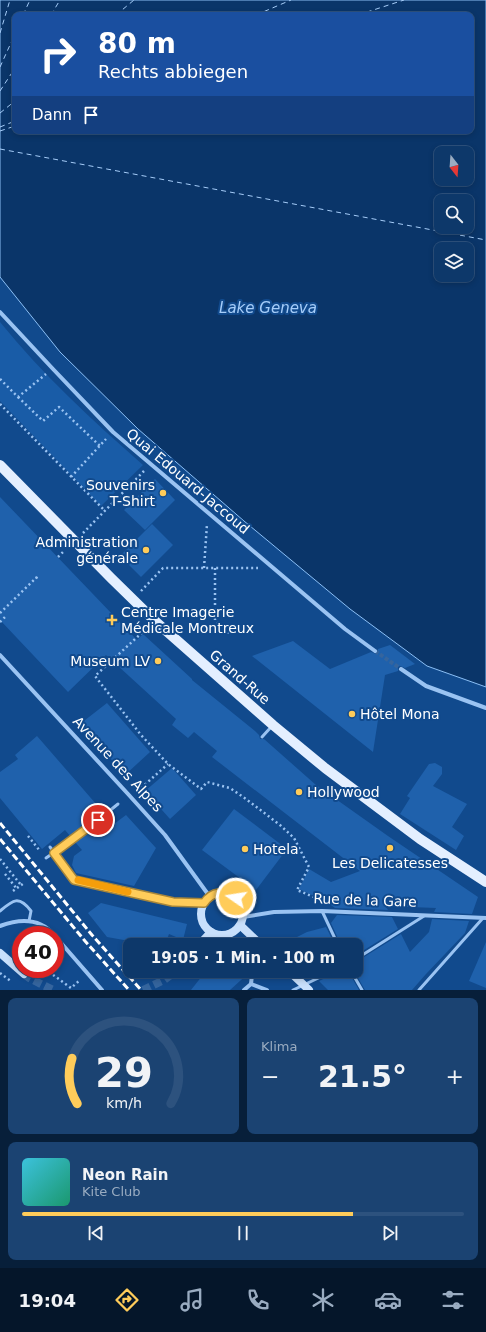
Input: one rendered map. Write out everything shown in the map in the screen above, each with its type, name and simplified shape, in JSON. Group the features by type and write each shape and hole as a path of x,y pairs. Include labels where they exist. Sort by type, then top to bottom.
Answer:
{"main road":[{"name":"Grand-Rue","path":"0,464 74,541 155,621 273,725 325,768 420,839 486,882"}],"street":[{"name":"Quai Edouard-Jaccoud","path":"0,312 113,432 346,629 375,650"},
{"name":"Avenue des Alpes","path":"0,655 165,835 210,897"},
{"path":"401,669 426,686 486,708"},
{"path":"223,892 230,894 241,903 244,917 240,925 230,934 217,934 206,928 203,922 201,909 210,897 223,892"},
{"name":"Rue de la Gare","path":"244,917 274,912 322,911 485,918"},
{"path":"0,926 18,921 30,921 42,926"},
{"path":"240,925 254,938"},
{"path":"205,938 211,932"},
{"path":"64,946 102,990"},
{"path":"0,953 12,964"},
{"path":"244,990 250,984 252,978"},
{"path":"296,978 307,988"},
{"path":"250,984 267,990"}],"lane":[{"path":"262,737 273,725"},
{"path":"46,858 78,836 118,804"},
{"path":"50,847 74,880 173,902 204,903"},
{"path":"0,911 10,903 17,900 25,903 31,911 30,921"},
{"path":"322,911 335,938"},
{"path":"363,955 425,915"},
{"path":"419,990 485,918"},
{"path":"293,990 307,988 322,978"},
{"path":"355,978 362,990"}],"path":[{"path":"18,397 53,370"},
{"path":"0,379 43,421 59,407 100,446"},
{"path":"0,404 105,511"},
{"path":"71,477 113,432"},
{"path":"74,541 151,463"},
{"path":"204,568 208,512"},
{"path":"134,600 163,568 274,568"},
{"path":"215,568 215,620 229,633"},
{"path":"0,613 37,577 39,581"},
{"path":"0,622 5,617"},
{"path":"155,621 95,676 141,735 168,764 201,789 207,782 230,788 294,838 309,866 297,890 316,898 322,911"},
{"path":"141,788 168,764"},
{"path":"28,836 42,853"},
{"path":"0,859 20,886 5,874"},
{"path":"57,978 71,988 73,986"}],"shaded area":[{"path":"0,322 16,342 68,396 143,465 101,506 0,401"}],"water":[{"name":"Lake Geneva","path":"0,0 486,0 486,687 427,666 350,609 244,521 138,429 60,352 0,277"}],"building":[{"path":"155,479 175,500 145,530 124,510"},
{"path":"0,497 137,640 143,634 192,680 255,731 259,735 260,739 264,739 316,785 478,897 472,914 434,912 436,908 385,906 388,910 335,908 325,901 299,889 309,869 331,882 360,871 212,757 217,751 194,732 188,738 172,725 176,719 106,655 68,692 0,620"},
{"name":"Administration générale","path":"152,524 173,545 141,577 120,556"},
{"name":"Hôtel Mona","path":"293,641 330,669 371,652 376,654 378,653 378,649 390,645 415,664 405,668 400,666 398,667 398,671 385,675 373,752 252,656"},
{"path":"107,703 150,752 125,775 80,724"},
{"path":"37,736 103,812 71,837 65,830 42,849 0,798 0,772 18,759 15,755"},
{"path":"435,763 442,767 442,774 433,786 467,804 452,827 464,836 456,850 400,814 410,798 407,796 429,764"},
{"path":"172,768 196,795 170,819 145,791"},
{"name":"Hotela","path":"234,809 287,849 256,890 202,850"},
{"path":"126,815 156,848 134,886 76,873 72,865 74,856 82,850 75,842 107,817 114,824"},
{"path":"101,903 187,924 184,938 178,938 169,934 168,938 123,938 123,940 107,937 88,913"},
{"path":"337,915 392,917 398,929 363,951 363,938 338,938 331,923"},
{"path":"432,919 469,921 465,933 412,990 365,990 358,978 363,978 363,958 401,934 410,952 429,932"},
{"path":"326,927 332,938 295,938 307,932"},
{"path":"486,942 486,988 469,981"},
{"path":"200,978 243,978 230,990 191,990"},
{"path":"325,978 352,978 359,990 328,990 319,981"}],"ferry route":[{"path":"0,33 10,0"},
{"path":"24,12 30,0"},
{"path":"53,12 60,0"},
{"path":"120,12 134,0"},
{"path":"263,12 291,0"},
{"path":"367,12 404,0"},
{"path":"0,67 12,41"},
{"path":"0,91 12,73"},
{"path":"0,113 12,103"},
{"path":"0,127 12,122"},
{"path":"0,131 12,127"},
{"path":"0,149 486,240"}],"tunnel":[{"path":"375,651 401,669"},
{"path":"29,978 53,990"},
{"path":"143,990 167,978"}],"railway":[{"path":"0,823 92,935 141,990"},
{"path":"0,839 85,941 129,990"}],"slow traffic":[{"path":"78,880 128,892"}],"place":[{"name":"Souvenirs T-Shirt","path":"163,493"},
{"name":"Administration générale","path":"146,550"},
{"name":"Centre Imagerie Médicale Montreux","path":"112,620"},
{"name":"Museum LV","path":"158,661"},
{"name":"Hôtel Mona","path":"352,714"},
{"name":"Hollywood","path":"299,792"},
{"name":"Les Delicatesses","path":"390,848"},
{"name":"Hotela","path":"245,849"}],"route":[{"path":"98,820 54,853 74,880 173,902 204,903 210,897 223,892 236,898"}]}
